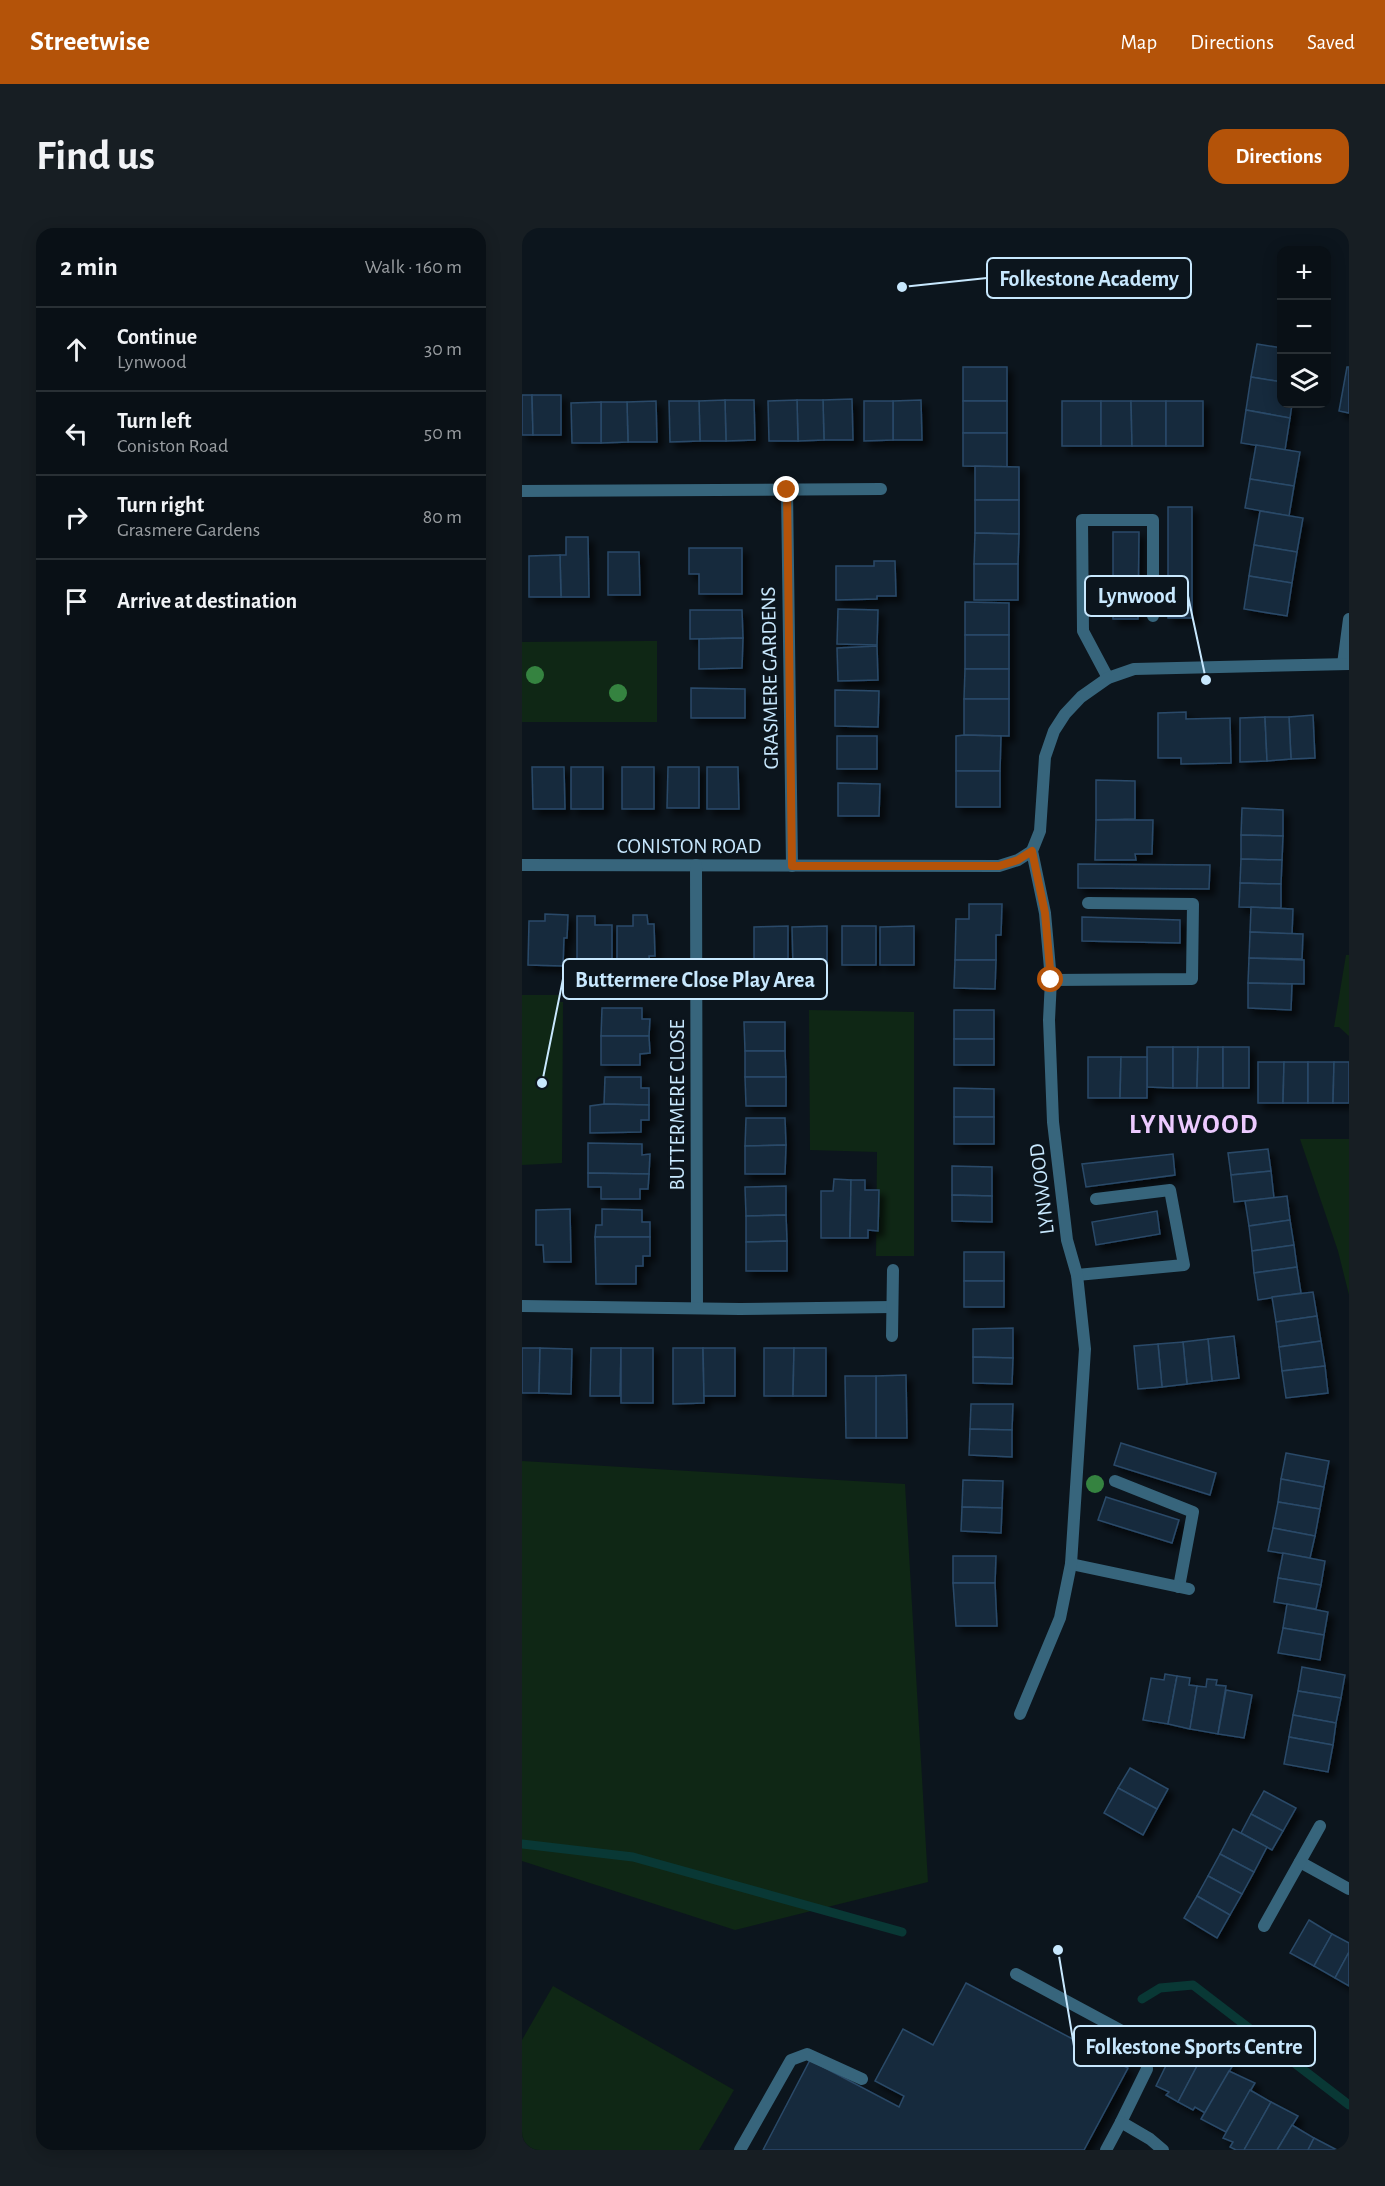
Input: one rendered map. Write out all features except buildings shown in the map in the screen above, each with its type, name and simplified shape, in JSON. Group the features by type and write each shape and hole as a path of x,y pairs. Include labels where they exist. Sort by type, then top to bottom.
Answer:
{"street":[{"path":"522,491 881,489"},
{"name":"GRASMERE GARDENS","path":"787,490 792,866"},
{"path":"1108,678 1083,631 1082,520 1153,520 1153,616"},
{"path":"1346,664 1349,620"},
{"name":"LYNWOOD","path":"1020,1714 1060,1618 1071,1564 1085,1349 1077,1275 1067,1240 1053,1122 1049,1020 1051,980 1045,913 1032,851 1040,831 1045,757 1054,731 1080,697 1108,678 1134,669 1346,664"},
{"name":"CONISTON ROAD","path":"522,866 999,866 1018,860 1032,851"},
{"name":"BUTTERMERE CLOSE","path":"696,865 697,1308"},
{"path":"1051,980 1192,979 1193,904 1088,903"},
{"path":"1077,1275 1184,1265 1170,1190 1096,1199"},
{"path":"892,1336 893,1270"},
{"path":"522,1306 892,1307"},
{"path":"1071,1564 1184,1588 1193,1512 1115,1481"},
{"path":"1264,1926 1320,1826"},
{"path":"1300,1862 1349,1889"},
{"path":"1016,1974 1122,2031 1142,2049 1147,2069 1106,2150"},
{"path":"740,2150 791,2060 807,2054 862,2079"},
{"path":"1120,2122 1150,2139 1162,2150"}],"green space":[{"path":"657,641 657,722 522,722 522,642"},
{"path":"1346,955 1349,955 1349,1036 1339,1027 1334,1027"},
{"path":"522,995 559,995 558,1002 563,1002 562,1163 522,1165"},
{"path":"809,1010 914,1012 914,1256 876,1256 877,1152 810,1150"},
{"path":"1300,1139 1349,1139 1349,1295 1338,1251"},
{"path":"522,1461 905,1484 928,1882 735,1930 522,1861"},
{"path":"553,1986 734,2090 699,2150 525,2150 522,2148 522,2040"}],"waterway":[{"path":"522,1844 633,1857 902,1932"},
{"path":"1142,1999 1160,1988 1193,1985 1349,2105"}],"place":[{"name":"Folkestone Academy","path":"902,287"},
{"name":"Lynwood","path":"1206,680"},
{"name":"Buttermere Close Play Area","path":"542,1083"},
{"name":"Folkestone Sports Centre","path":"1058,1950"}],"district":[{"name":"LYNWOOD","path":"1194,1124"}],"route":[{"path":"787,490 792,866 999,866 1018,860 1032,851 1045,913 1051,980"}]}
